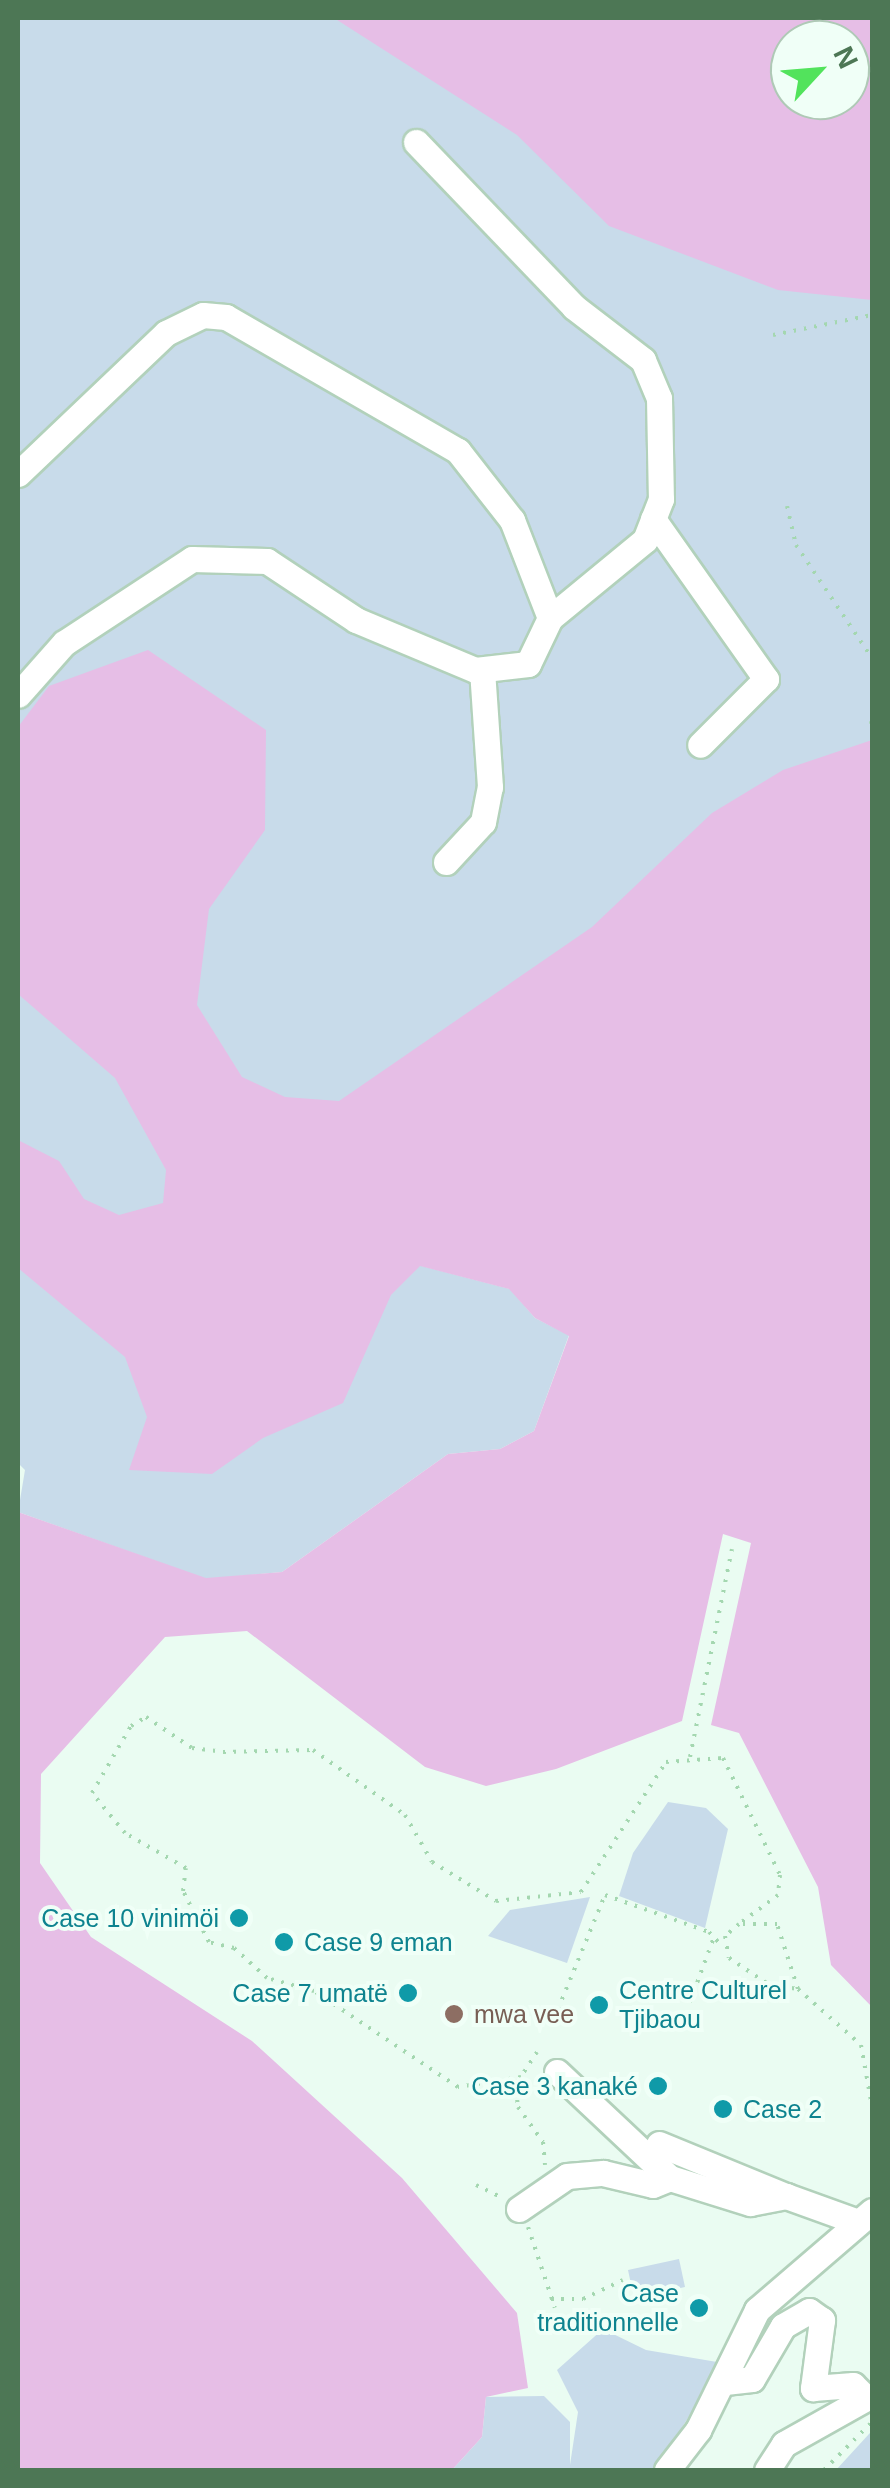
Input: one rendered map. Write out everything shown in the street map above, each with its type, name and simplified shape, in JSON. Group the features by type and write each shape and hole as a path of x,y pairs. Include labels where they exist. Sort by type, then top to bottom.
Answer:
{"street":[{"path":"18,695 64,643 163,574 213,556 267,562 356,620 482,670 528,664 550,618 633,551 653,519 665,453 643,360 574,307 416,142"},
{"path":"18,474 166,332 203,315 226,317 458,451 512,520 550,618"},
{"path":"653,519 766,679 700,746"},
{"path":"446,862 484,822 490,788 482,670"},
{"path":"557,2072 670,2178 750,2203 786,2196"},
{"path":"659,2144 786,2196 864,2216"},
{"path":"519,2209 545,2184 603,2172 653,2185 670,2178"},
{"path":"666,2470 725,2382 757,2310 864,2216"},
{"path":"725,2382 752,2379 783,2326 809,2311 822,2320 812,2388 852,2385 866,2398 784,2444 767,2470"}],"path":[{"path":"773,335 872,315"},
{"path":"787,506 796,545 872,658"},
{"path":"690,1757 732,1549"},
{"path":"516,2079 458,2087 314,1991 267,1978 234,1948 209,1942 183,1891 186,1868 125,1832 92,1793 131,1726 146,1717 192,1748 223,1752 312,1750 405,1815 432,1862 496,1902 582,1892 666,1762 723,1758 780,1875 778,1895 739,1924 722,1946"},
{"path":"558,2009 604,1895 714,1937 771,1986 798,1989"},
{"path":"739,1924 777,1924 798,1989 861,2045 872,2107"},
{"path":"690,2002 714,1937"},
{"path":"536,2052 516,2079 518,2108 543,2142 545,2184"},
{"path":"476,2186 519,2209 555,2308"},
{"path":"551,2299 583,2298 623,2280"},
{"path":"824,2470 872,2422"}],"shaded area":[{"path":"18,18 402,18 872,261 872,770 422,1266 510,1289 535,1318 569,1335 534,1431 500,1449 448,1454 282,1572 206,1579 18,1512 25,1470 18,1463"},
{"path":"334,18 872,18 872,300 778,290 609,226 517,135"},
{"path":"148,650 266,730 265,830 209,909 197,1005 242,1077 285,1097 339,1101 592,927 712,813 783,770 872,740 872,2007 831,1965 818,1887 739,1733 711,1725 751,1543 723,1534 682,1721 556,1769 486,1786 425,1767 247,1631 165,1637 41,1774 40,1863 91,1937 252,2041 402,2178 517,2313 528,2388 486,2397 482,2437 452,2470 18,2470 18,1512 206,1578 282,1572 448,1454 500,1449 534,1431 569,1336 535,1318 509,1289 420,1266 391,1295 343,1403 263,1438 212,1474 129,1470 147,1417 125,1357 18,1268 18,1140 59,1161 84,1199 119,1215 163,1203 166,1170 115,1078 18,994 18,727 49,686"},
{"path":"668,1802 706,1808 728,1829 705,1928 619,1896 633,1853"},
{"path":"590,1897 567,1963 488,1936 510,1910"},
{"path":"679,2259 685,2287 634,2298 628,2270"},
{"path":"603,2329 646,2350 723,2363 655,2470 452,2470 482,2437 486,2397 544,2396 570,2422 570,2465 578,2412 557,2370"},
{"path":"872,2431 872,2470 836,2470 869,2434"}],"place":[{"name":"Case 10 vinimöi","path":"239,1918"},
{"name":"Case 9 eman","path":"284,1942"},
{"name":"Case 7 umatë","path":"408,1993"},
{"name":"Centre Culturel Tjibaou","path":"599,2005"},
{"name":"mwa vee","path":"454,2014"},
{"name":"Case 3 kanaké","path":"658,2086"},
{"name":"Case 2","path":"723,2109"},
{"name":"Case traditionnelle","path":"699,2308"}]}
